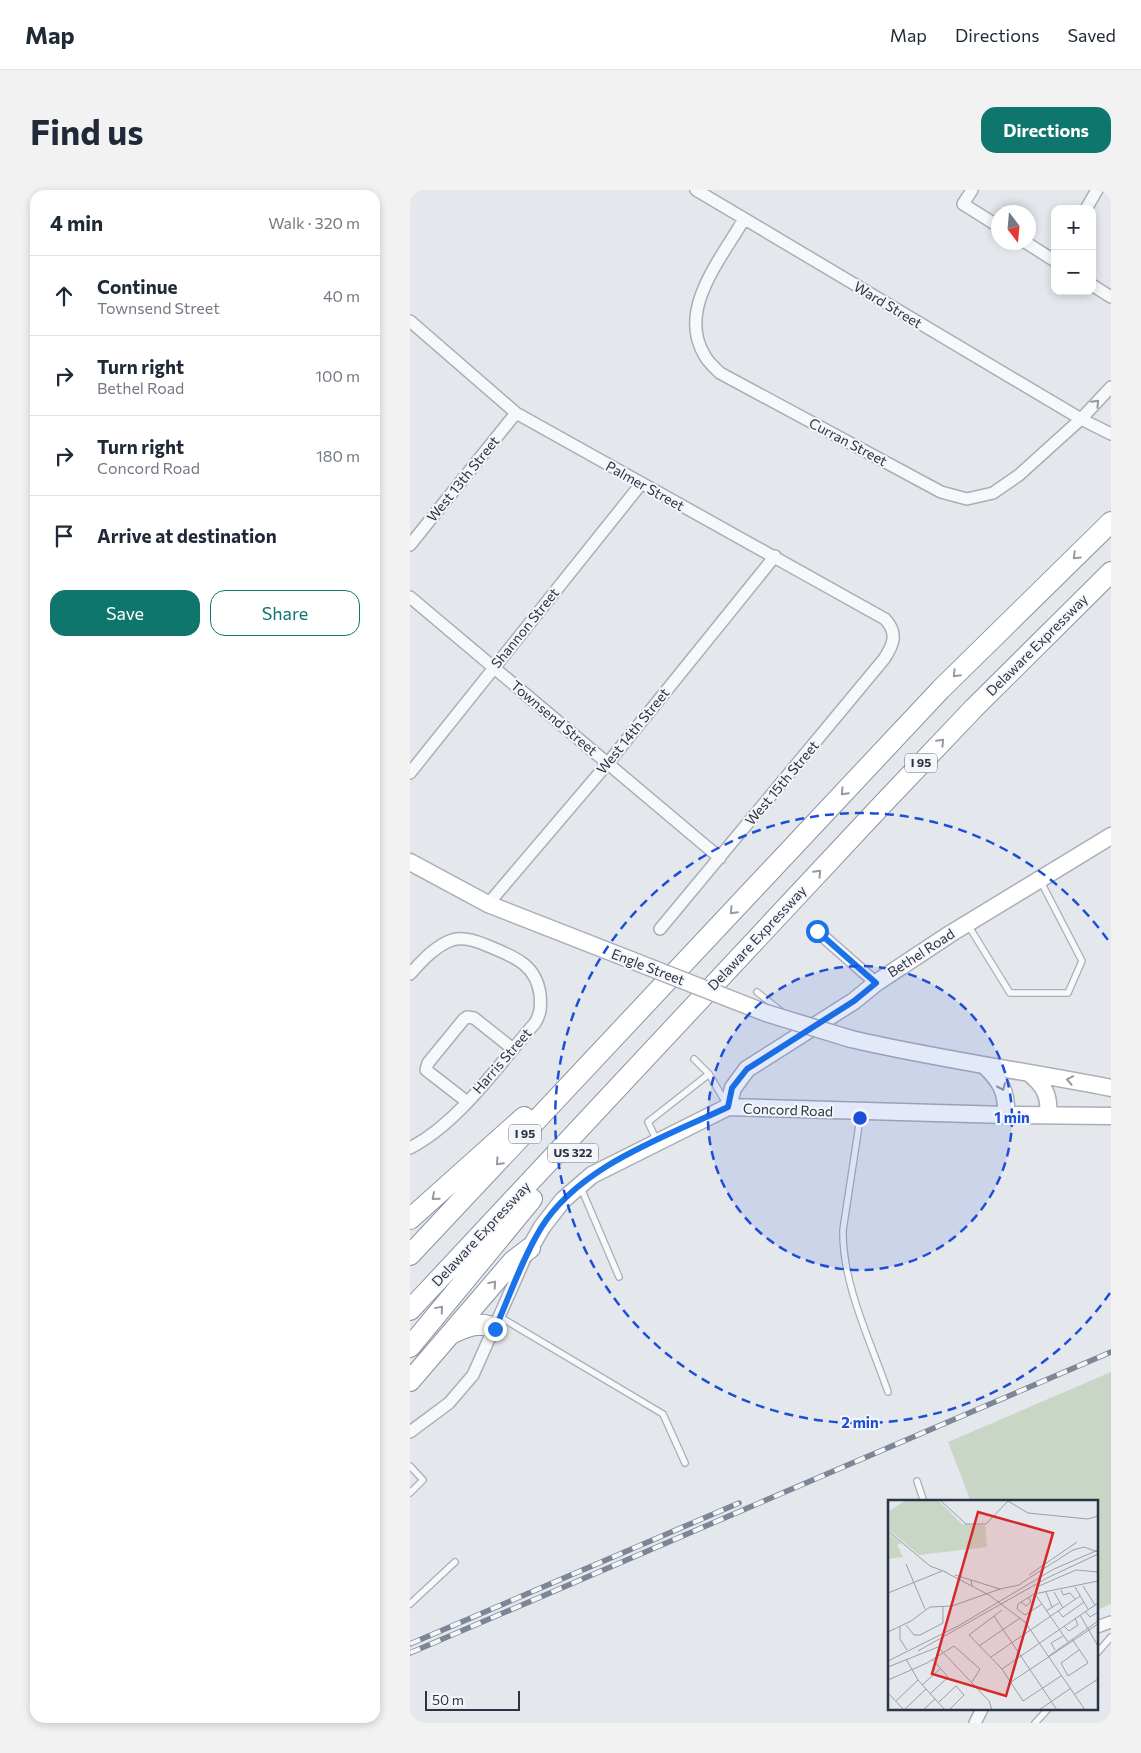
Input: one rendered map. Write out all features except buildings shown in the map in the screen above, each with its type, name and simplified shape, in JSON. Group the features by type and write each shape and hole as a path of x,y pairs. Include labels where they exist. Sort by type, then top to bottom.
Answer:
{"highway":[{"name":"I 95","path":"410,1255 947,683 1111,522"},
{"name":"Delaware Expressway","path":"410,1310 974,708 1111,572"},
{"name":"US 322","path":"410,1347 546,1182 648,1072 737,960"},
{"path":"410,1219 502,1138 566,1075 639,1011"},
{"path":"410,1381 512,1261 530,1248"},
{"path":"450,1335 470,1326 498,1323"}],"street":[{"name":"Ward Street","path":"696,190 1081,419 1111,434"},
{"path":"972,190 964,204 991,221"},
{"path":"1088,205 1097,190"},
{"name":"Curran Street","path":"744,219 703,289 695,313 696,336 704,356 720,373 941,492 967,499 993,493 1019,475 1081,419 1111,388"},
{"path":"1036,249 1051,258"},
{"path":"1096,288 1111,298"},
{"name":"Palmer Street","path":"410,321 516,413 885,618 893,631"},
{"name":"West 13th Street","path":"410,544 516,413"},
{"name":"Shannon Street","path":"410,773 641,484"},
{"name":"West 14th Street","path":"488,904 608,763 775,556"},
{"name":"Townsend Street","path":"410,597 720,858"},
{"name":"West 15th Street","path":"660,929 884,660 893,644 893,631"},
{"name":"Bethel Road","path":"728,1107 732,1088 747,1069 854,1001 876,983 967,923 1111,836"},
{"name":"Engle Street","path":"410,862 488,904 766,1013 851,1039 907,1052 1111,1088"},
{"path":"817,931 876,983"},
{"name":"Harris Street","path":"410,974 430,953 454,940 480,943 512,956 529,967 539,985 541,1010 535,1023 452,1117 411,1146"},
{"path":"466,1101 428,1072 426,1067 464,1019 467,1017 474,1018 513,1049"},
{"path":"984,1065 996,1077 1004,1089 1006,1115"},
{"path":"1029,1073 1044,1087 1049,1100 1048,1115"},
{"name":"Concord Road","path":"410,1432 449,1403 462,1390 478,1367 530,1248 554,1210 579,1184 614,1163 728,1107 861,1112 1111,1116"},
{"path":"1098,1627 1111,1622"},
{"path":"976,1723 982,1710"}],"lane":[{"path":"967,923 1010,993 1068,992 1082,961 1039,878"},
{"path":"757,992 807,1031"},
{"path":"694,1059 708,1074 728,1107"},
{"path":"657,1142 648,1122 708,1074"},
{"path":"861,1112 843,1230 843,1249 852,1288 888,1392"},
{"path":"579,1184 620,1278"},
{"path":"498,1323 664,1414 685,1463"},
{"path":"410,1466 423,1480 410,1493"},
{"path":"917,1481 923,1500"},
{"path":"410,1604 455,1562"},
{"path":"1098,1652 1111,1637"},
{"path":"1036,1723 1047,1710"}],"green space":[{"path":"1111,1372 1111,1604 1098,1610 1098,1500 970,1500 948,1442"}],"railway":[{"path":"410,1653 1111,1352"},
{"path":"410,1644 739,1503"}],"route":[{"path":"495,1329 530,1248 554,1210 576,1187 614,1163 728,1107 732,1088 747,1069 854,1001 876,983 817,931"}]}
